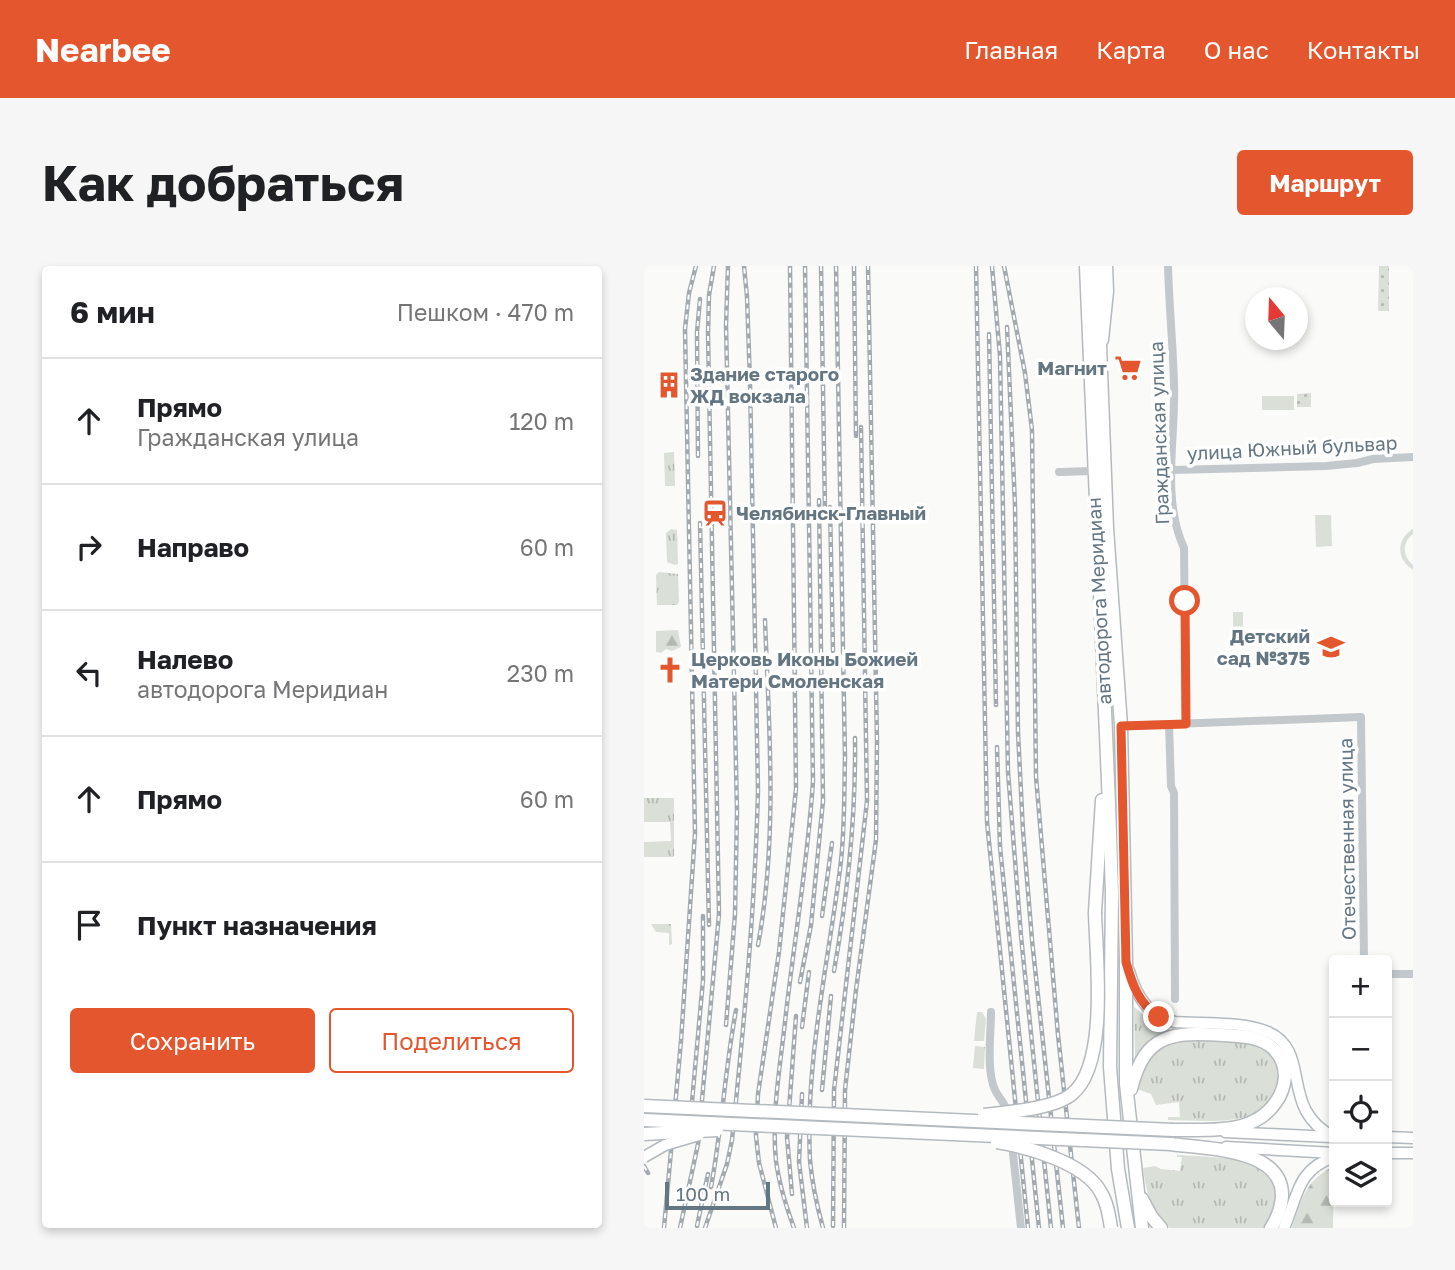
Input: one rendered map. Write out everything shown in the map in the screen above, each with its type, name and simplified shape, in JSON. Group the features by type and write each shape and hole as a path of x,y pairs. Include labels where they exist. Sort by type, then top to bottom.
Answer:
{"main road":[{"name":"автодорога Меридиан","path":"1086,266 1112,893 1110,1067 1118,1168 1128,1228"},
{"name":"автодорога Меридиан","path":"1097,266 1107,528 1121,726 1128,1107 1142,1228"},
{"path":"1101,350 1106,328 1107,266"},
{"path":"943,1119 988,1115 1050,1104 1070,1096 1081,1084 1092,1061 1097,1037 1095,912 1105,733"},
{"path":"1126,962 1132,983 1142,1002 1163,1019 1250,1027 1279,1038 1293,1060 1304,1111 1329,1133"},
{"path":"1128,1107 1139,1064 1155,1044 1170,1036 1186,1033 1245,1037 1261,1040 1278,1054 1284,1068 1284,1086 1274,1105 1259,1119 1232,1128 1173,1130"},
{"path":"644,1097 666,1102 763,1111"},
{"path":"644,1105 1329,1137"},
{"path":"644,1120 1171,1144 1329,1155"},
{"path":"644,1134 726,1129 825,1128"},
{"path":"644,1157 666,1145 726,1129"},
{"path":"952,1134 1005,1143 1078,1169 1091,1179 1102,1194 1111,1228"},
{"path":"1392,1138 1413,1138"},
{"path":"1171,1144 1251,1157 1273,1170 1280,1182 1282,1193 1279,1211 1271,1228"},
{"path":"1392,1153 1413,1153"},
{"path":"1284,1228 1301,1182 1314,1168 1329,1158"},
{"path":"1136,1184 1146,1208 1161,1228"}],"street":[{"name":"Гражданская улица","path":"1168,266 1175,387 1172,470 1175,529 1184,548 1186,724"},
{"name":"улица Южный бульвар","path":"1172,470 1326,466 1357,463 1373,458 1413,457"},
{"path":"1059,472 1093,471"},
{"name":"Отечественная улица","path":"1186,724 1361,718 1364,955"},
{"path":"1169,724 1171,786 1174,793 1175,999"},
{"path":"1121,726 1186,724"},
{"path":"1392,974 1413,974"},
{"path":"991,1012 992,1080 995,1091 1007,1108 1021,1228"}],"green space":[{"path":"1379,266 1389,266 1389,311 1378,311"},
{"path":"1311,393 1311,407 1297,407 1297,394"},
{"path":"1262,396 1294,396 1294,410 1262,410"},
{"path":"674,452 675,486 665,486 664,453"},
{"path":"1315,515 1331,515 1332,546 1316,547"},
{"path":"671,529 677,530 678,564 675,565 667,562 666,533"},
{"path":"1413,529 1405,549 1413,570 1403,560 1400,549 1403,538"},
{"path":"659,572 678,574 677,605 657,605 656,575"},
{"path":"1233,612 1243,612 1243,633 1233,633"},
{"path":"678,630 681,647 672,651 666,649 661,653 656,652 656,631"},
{"path":"644,798 674,798 674,857 644,857 644,842 671,841 670,822 644,822"},
{"path":"651,924 671,924 672,944 669,945 669,933 656,932"},
{"path":"1134,1007 1152,1022 1170,1029 1147,1043 1135,1059"},
{"path":"977,1012 982,1012 986,1019 984,1041 974,1041"},
{"path":"1181,1039 1239,1041 1266,1050 1275,1059 1279,1071 1279,1084 1273,1096 1258,1111 1248,1116 1219,1121 1168,1120 1168,1117 1180,1117 1179,1102 1156,1105 1151,1094 1137,1089 1142,1072 1151,1058 1164,1047"},
{"path":"975,1046 985,1047 984,1069 973,1068"},
{"path":"1177,1155 1236,1160 1267,1174 1274,1187 1274,1204 1265,1228 1170,1228 1158,1216 1150,1201 1143,1168 1155,1166 1180,1171 1182,1157"},
{"path":"1329,1169 1329,1207 1333,1207 1333,1228 1292,1228 1306,1191"}],"railway":[{"path":"664,1228 681,1041 695,833 685,329 689,293 696,266"},
{"path":"680,1228 698,1144 719,914 708,333 709,295 714,266"},
{"path":"726,1025 735,914 737,811 726,325 728,266"},
{"path":"705,1228 727,1164 732,1140 757,834 750,382 744,266"},
{"path":"776,1228 759,1163 756,1136 758,1094 779,952 796,789 790,266"},
{"path":"794,1228 777,1170 775,1125 779,1069 805,868 813,781 805,266"},
{"path":"821,266 825,511"},
{"path":"823,1228 810,1160 809,1124 814,1051 842,855 845,758 836,266"},
{"path":"854,266 856,436"},
{"path":"844,1228 845,1090 876,840 877,740 868,266"},
{"path":"976,266 987,822 1028,1228"},
{"path":"992,266 1000,356 1008,772 1021,936 1051,1228"},
{"path":"1004,266 1025,373 1032,430 1036,777 1058,1035 1079,1228"},
{"path":"698,456 697,332 700,299"},
{"path":"1007,327 1015,505 1018,733 1023,831 1063,1228"},
{"path":"989,334 996,705"},
{"path":"833,1226 834,1090 867,801 861,427"},
{"path":"800,982 811,925 823,801 819,500"},
{"path":"830,507 833,651"},
{"path":"700,523 709,925"},
{"path":"758,945 768,864 771,783 765,620"},
{"path":"834,971 850,855 855,738"},
{"path":"997,747 1000,847 1039,1228"},
{"path":"822,916 832,843"},
{"path":"689,1135 703,980 703,916"},
{"path":"802,1027 809,972"},
{"path":"822,1090 831,996"},
{"path":"711,1187 736,1010"},
{"path":"792,1194 787,1137 796,1016"},
{"path":"802,1094 799,1162 807,1228"},
{"path":"644,1166 648,1173"},
{"path":"697,1226 708,1174"}],"place":[{"name":"Магнит","path":"1128,368"},
{"name":"Здание старого ЖД вокзала","path":"669,385"},
{"name":"Челябинск-Главный","path":"715,513"},
{"name":"Детский сад №375","path":"1331,647"},
{"name":"Церковь Иконы Божией Матери Смоленская","path":"670,670"}],"route":[{"path":"1159,1017 1137,994 1126,962 1121,726 1186,724 1185,601"}]}
